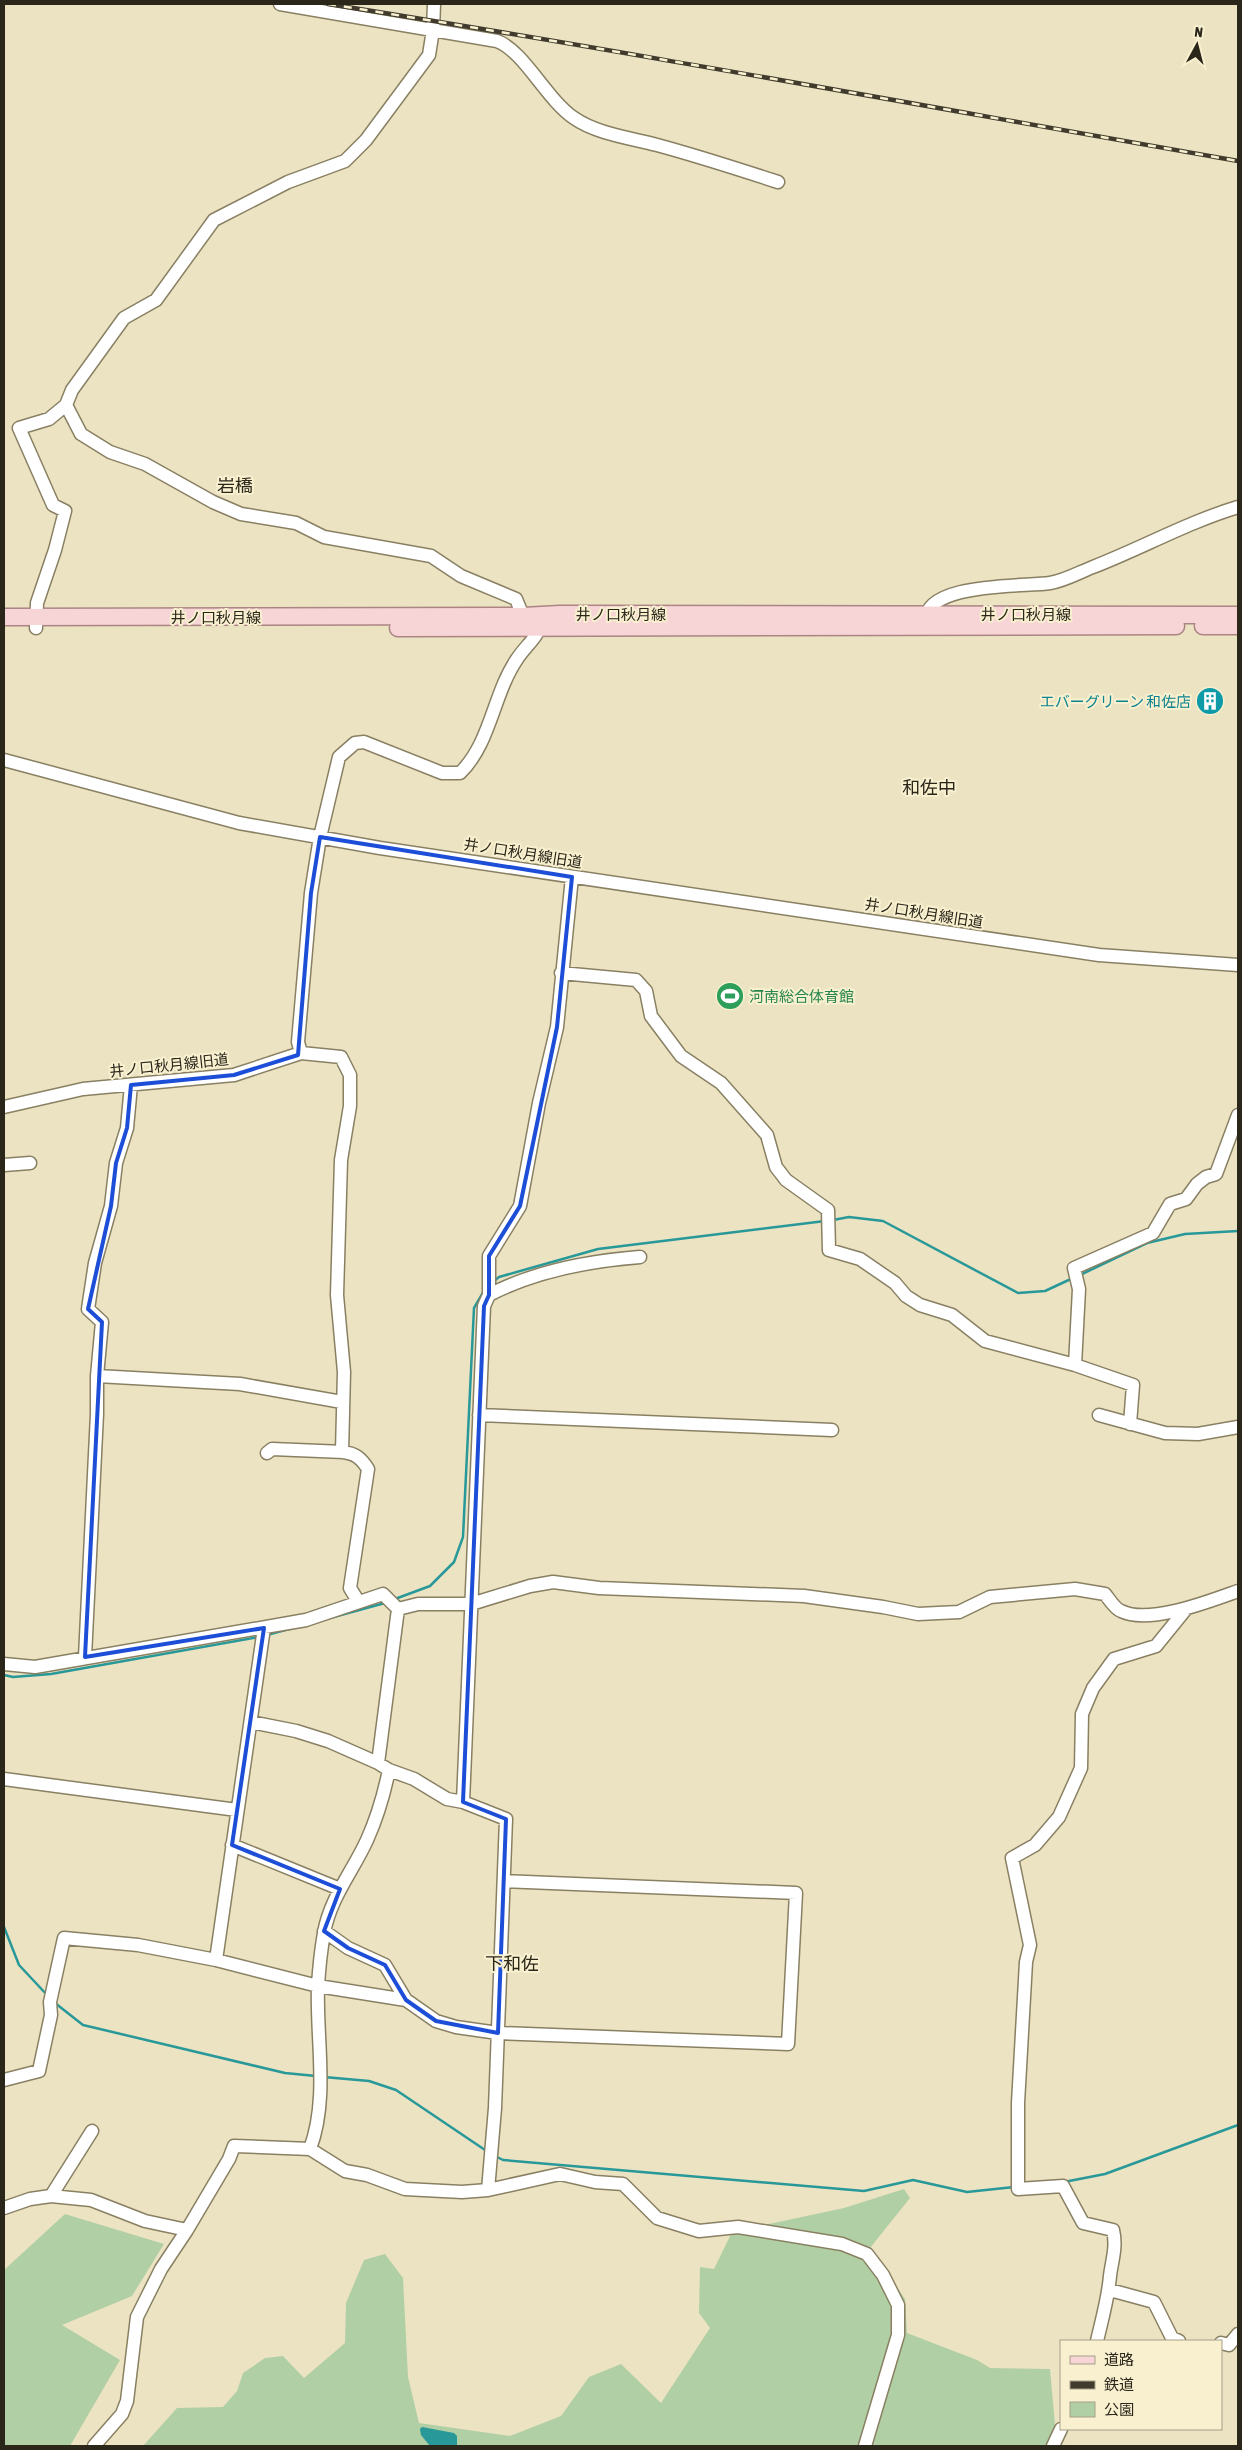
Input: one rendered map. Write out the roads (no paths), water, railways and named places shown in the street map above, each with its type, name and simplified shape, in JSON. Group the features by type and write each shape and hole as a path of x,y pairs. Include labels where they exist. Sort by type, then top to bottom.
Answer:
{"main road":[{"name":"井ノ口秋月線","path":"4,617 36,623 926,620 1238,615"},
{"name":"井ノ口秋月線","path":"4,628 36,623 523,616 542,622"},
{"name":"井ノ口秋月線","path":"926,620 1238,626"}],"street":[{"path":"280,4 497,40 509,45 547,93 574,118 595,128 699,156 778,182"},
{"path":"36,623 37,603 55,550 65,511 53,505 19,428 49,420 66,406 72,390 124,318 156,300 214,220 288,182 345,161 366,140 429,56 434,4"},
{"path":"66,406 81,434 110,452 145,464 213,502 241,514 296,522 324,537 431,556 460,576 516,599 523,616"},
{"path":"926,620 933,602 972,589 1052,583 1121,556 1206,517 1238,507"},
{"path":"344,1452 342,1452 342,1402 344,1372 336,1295 341,1160 350,1106 350,1075 341,1057 301,1053 298,1042 310,902 320,837 339,757 355,743 364,742 442,773 460,773 472,761 481,742 504,679 518,657 536,638 542,622"},
{"name":"井ノ口秋月線旧道","path":"4,760 239,824 572,877 1099,955 1238,965"},
{"path":"463,1802 484,1306 489,1295 489,1256 520,1206 539,1103 557,1027 572,877"},
{"path":"561,974 636,980 646,991 651,1016 681,1056 721,1083 767,1135 776,1167 786,1180 828,1210 829,1250 860,1259 896,1283 906,1296 920,1304 952,1315 985,1341 1075,1365 1133,1385 1130,1424"},
{"name":"井ノ口秋月線旧道","path":"4,1107 84,1090 234,1075 301,1053"},
{"path":"85,1657 97,1414 97,1376 102,1322 88,1309 96,1263 111,1206 116,1163 127,1128 131,1085"},
{"path":"1075,1365 1079,1290 1074,1268 1153,1233 1170,1204 1186,1198 1197,1184 1206,1177 1216,1174 1238,1115"},
{"path":"4,1165 30,1163"},
{"path":"489,1295 509,1284 597,1260 640,1257"},
{"path":"97,1376 240,1384 342,1402"},
{"path":"479,1415 832,1430"},
{"path":"1099,1416 1165,1433 1198,1434 1238,1427"},
{"path":"267,1453 272,1449 344,1452 358,1457 368,1469 350,1588 358,1600"},
{"path":"397,1607 418,1604 470,1604 530,1586 553,1582 599,1588 804,1596 883,1606 918,1614 959,1612 990,1597 1075,1589 1105,1594 1120,1611 1140,1616 1186,1609 1238,1591"},
{"path":"4,1664 35,1667 264,1628 306,1620 358,1600 383,1594 397,1607"},
{"path":"378,1763 397,1607"},
{"path":"1097,2340 1110,2290 1110,2278 1116,2244 1113,2230 1083,2223 1063,2186 1018,2189 1018,2103 1026,1962 1030,1945 1012,1858 1035,1845 1059,1817 1081,1768 1082,1714 1098,1681 1114,1659 1156,1646 1186,1609"},
{"path":"216,1960 264,1628"},
{"path":"251,1722 296,1730 328,1741 378,1763 389,1770 414,1779 447,1799 463,1802 506,1819 498,2033 488,2190"},
{"path":"310,2149 315,2136 321,2073 318,1986 324,1931 340,1888 367,1840 385,1790 389,1770"},
{"path":"4,1779 238,1810"},
{"path":"232,1845 340,1888"},
{"path":"324,1931 348,1948 385,1965 406,2000 436,2021 456,2027 498,2033 788,2044 796,1893 504,1881"},
{"path":"4,2080 39,2072 51,2015 50,2002 64,1938 138,1945 216,1960 318,1986 406,2000"},
{"path":"50,2196 92,2131"},
{"path":"94,2446 122,2414 127,2401 137,2317 161,2269 187,2230 229,2159 234,2146 310,2149 345,2171 367,2175 405,2189 462,2192 488,2190 560,2174 595,2182 623,2184 658,2218 699,2231 738,2227 842,2244 867,2254 882,2275 898,2305 898,2335 865,2446"},
{"path":"4,2208 30,2199 50,2196 91,2200 145,2221 187,2230"},
{"path":"1110,2290 1154,2302 1172,2338 1177,2340"},
{"path":"1222,2343 1229,2345 1238,2334"},
{"path":"1053,2446 1061,2430"}],"water":[{"path":"422,2427 454,2433 457,2436 457,2446 430,2446 421,2435 420,2429"}],"waterway":[{"path":"833,1220 849,1217 883,1221 1018,1293 1045,1291 1073,1278"},
{"path":"493,1282 499,1277 598,1249 825,1221"},
{"path":"1080,1275 1147,1243 1185,1234 1238,1231"},
{"path":"395,1599 430,1586 454,1562 463,1537 474,1308 484,1291"},
{"path":"330,1618 385,1603"},
{"path":"267,1635 289,1629"},
{"path":"4,1675 13,1677 51,1674 259,1637"},
{"path":"4,1927 19,1965 48,1996"},
{"path":"55,2003 83,2025 285,2073 316,2076"},
{"path":"324,2077 369,2081 396,2090 488,2152"},
{"path":"1064,2182 1105,2174 1238,2125"},
{"path":"495,2156 503,2160 864,2191 913,2180 967,2192 1014,2187"}],"railway":[{"path":"328,4 670,61 1238,161"}],"place":[{"name":"エバーグリーン 和佐店","path":"1210,701"},
{"name":"河南総合体育館","path":"730,996"}],"district":[{"name":"岩橋","path":"235,485"},
{"name":"和佐中","path":"929,787"},
{"name":"下和佐","path":"512,1963"}]}
